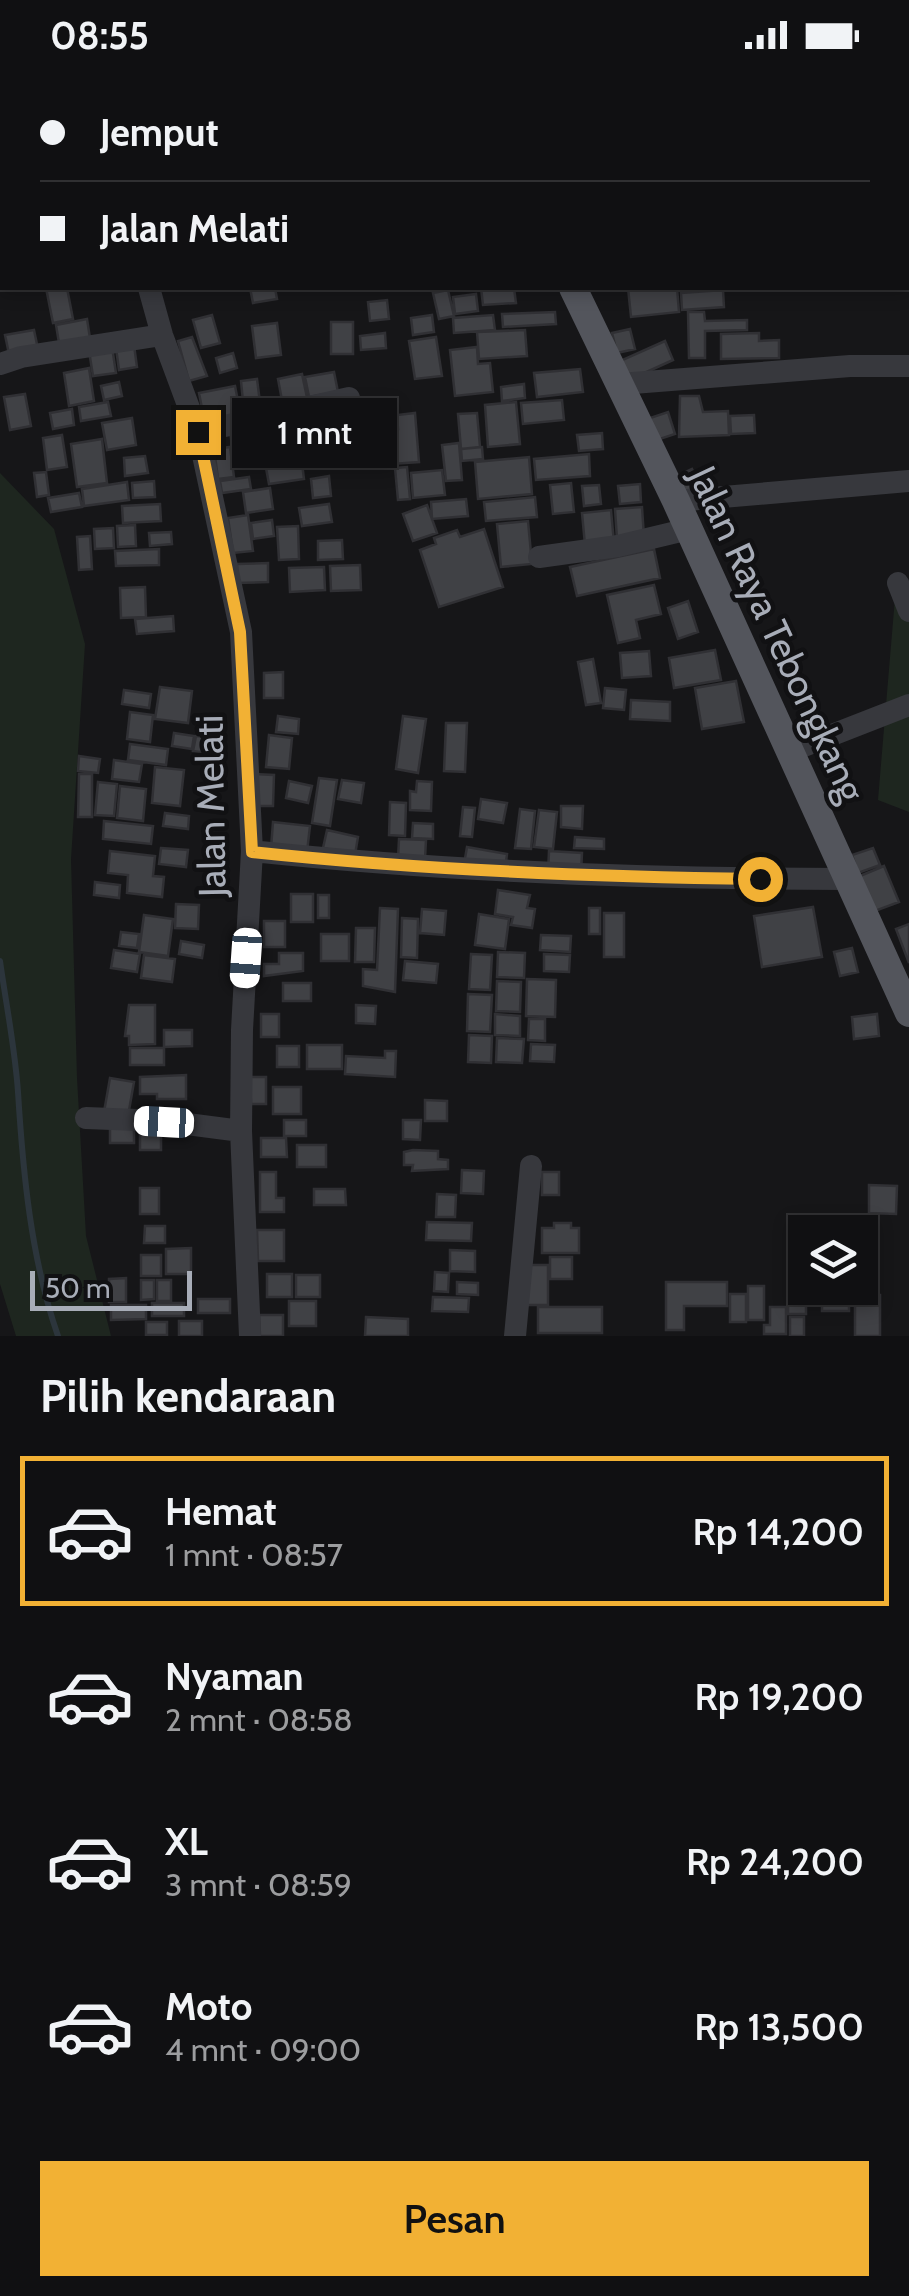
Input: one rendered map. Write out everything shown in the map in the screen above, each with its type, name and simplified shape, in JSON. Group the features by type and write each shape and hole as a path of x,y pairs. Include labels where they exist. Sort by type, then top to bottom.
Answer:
{"main road":[{"name":"Jalan Raya Tebongkang","path":"574,290 676,501 909,1013"}],"street":[{"name":"Jalan Melati","path":"150,290 198,432 240,632 252,852 241,1131 250,1336"},
{"path":"0,364 162,334"},
{"path":"620,384 909,366"},
{"path":"198,432 349,398"},
{"path":"676,501 909,481"},
{"path":"538,557 618,546 689,530"},
{"path":"898,583 909,611"},
{"path":"791,751 909,705"},
{"path":"252,852 382,865 629,878 848,880"},
{"path":"86,1118 241,1131"},
{"path":"515,1336 531,1166"}],"shaded area":[{"path":"0,473 54,529 85,644 71,859 77,1078 86,1236 111,1336 16,1336 0,1284"},
{"path":"909,587 909,812 878,800 895,598"}],"building":[{"path":"46,290 67,290 73,319 53,323"},
{"path":"250,290 275,290 277,299 253,303"},
{"path":"448,290 454,316 439,319 433,293"},
{"path":"481,290 514,290 516,303 483,305"},
{"path":"628,290 677,290 679,312 631,317"},
{"path":"723,290 724,307 682,310 681,293"},
{"path":"476,294 478,311 455,314 453,297"},
{"path":"387,300 389,319 370,321 368,302"},
{"path":"555,312 556,324 503,327 502,314"},
{"path":"688,312 704,312 705,321 747,320 747,330 705,331 705,358 689,358"},
{"path":"212,315 220,343 201,348 193,320"},
{"path":"432,315 434,332 413,335 411,318"},
{"path":"493,315 495,330 454,333 453,318"},
{"path":"87,319 90,338 59,343 56,325"},
{"path":"331,322 353,322 353,354 331,354"},
{"path":"277,323 281,355 256,358 252,326"},
{"path":"630,329 635,349 617,353 612,333"},
{"path":"34,330 38,349 9,354 5,335"},
{"path":"525,330 527,356 479,359 477,332"},
{"path":"385,333 386,348 361,350 360,336"},
{"path":"759,333 759,341 779,340 779,358 721,359 721,334"},
{"path":"192,337 207,376 189,381 178,341"},
{"path":"436,337 442,376 415,379 409,341"},
{"path":"665,341 673,360 629,380 620,361"},
{"path":"134,345 137,367 119,370 116,348"},
{"path":"112,347 116,373 93,376 89,351"},
{"path":"477,347 478,364 490,363 493,392 455,396 450,350"},
{"path":"233,353 237,368 220,373 216,358"},
{"path":"89,368 94,401 69,406 64,373"},
{"path":"580,369 583,392 537,397 534,373"},
{"path":"334,372 338,392 309,397 305,377"},
{"path":"302,374 308,402 283,406 278,379"},
{"path":"257,379 261,410 244,412 241,381"},
{"path":"119,382 122,396 104,400 101,386"},
{"path":"524,384 525,398 502,401 501,387"},
{"path":"235,386 241,416 205,424 199,393"},
{"path":"25,394 31,426 10,430 4,397"},
{"path":"680,396 699,396 703,412 728,411 729,435 679,437"},
{"path":"562,400 564,420 523,424 521,403"},
{"path":"108,402 111,416 81,421 79,407"},
{"path":"516,402 520,444 488,447 485,405"},
{"path":"72,409 74,425 53,429 50,413"},
{"path":"668,412 675,434 657,440 650,418"},
{"path":"415,413 419,462 392,464 389,429 398,429 397,415"},
{"path":"477,413 480,447 461,449 458,414"},
{"path":"754,415 755,433 731,434 730,416"},
{"path":"132,418 136,445 107,450 102,423"},
{"path":"256,427 259,450 233,454 230,430"},
{"path":"602,433 603,449 579,451 577,435"},
{"path":"62,435 67,467 47,470 43,438"},
{"path":"102,439 107,483 77,487 71,444"},
{"path":"459,443 462,480 446,481 442,445"},
{"path":"230,447 234,477 218,479 214,449"},
{"path":"482,447 483,459 462,461 461,449"},
{"path":"589,454 590,476 536,480 534,459"},
{"path":"145,456 148,473 125,476 124,458"},
{"path":"529,457 532,494 478,499 475,462"},
{"path":"302,463 304,479 269,484 266,468"},
{"path":"407,467 410,499 398,500 395,468"},
{"path":"692,469 702,489 684,498 675,477"},
{"path":"442,470 445,495 413,498 411,473"},
{"path":"46,472 49,495 37,497 34,473"},
{"path":"329,476 331,496 313,498 311,479"},
{"path":"249,477 251,489 222,493 220,481"},
{"path":"154,481 155,497 133,498 132,483"},
{"path":"127,482 129,500 84,506 82,489"},
{"path":"571,483 574,512 553,514 550,485"},
{"path":"640,484 641,502 620,504 618,486"},
{"path":"599,485 601,504 584,506 582,486"},
{"path":"270,488 273,509 246,513 243,492"},
{"path":"79,493 82,507 51,512 48,498"},
{"path":"535,497 537,517 486,521 484,502"},
{"path":"466,499 468,516 432,519 431,502"},
{"path":"160,504 161,521 123,523 122,506"},
{"path":"329,504 332,522 302,526 299,508"},
{"path":"427,505 437,533 413,541 403,514"},
{"path":"642,507 644,537 617,539 615,509"},
{"path":"611,510 614,543 585,545 582,513"},
{"path":"248,515 253,551 233,553 228,518"},
{"path":"272,520 274,536 253,539 251,523"},
{"path":"528,521 532,564 501,567 497,524"},
{"path":"135,525 136,546 118,547 117,526"},
{"path":"298,526 299,559 279,560 277,527"},
{"path":"113,528 114,548 95,549 94,529"},
{"path":"484,529 503,587 439,607 420,550 436,544 434,538 457,530 460,537"},
{"path":"171,532 172,544 150,546 149,533"},
{"path":"90,536 92,569 79,570 77,537"},
{"path":"342,540 343,559 318,560 318,541"},
{"path":"159,549 159,565 116,566 115,551"},
{"path":"654,549 660,578 577,596 570,567"},
{"path":"268,563 268,582 237,583 237,564"},
{"path":"360,565 361,590 331,591 330,566"},
{"path":"324,567 325,590 290,592 289,568"},
{"path":"654,585 661,614 636,620 640,638 618,643 607,595"},
{"path":"145,587 146,617 121,618 120,588"},
{"path":"688,601 698,632 678,639 668,608"},
{"path":"173,616 174,631 137,634 135,619"},
{"path":"715,650 721,680 674,688 669,658"},
{"path":"649,651 651,676 622,678 620,653"},
{"path":"593,659 601,703 586,705 578,662"},
{"path":"283,672 283,698 264,698 264,673"},
{"path":"736,681 744,722 702,729 695,688"},
{"path":"160,687 192,691 188,723 155,719"},
{"path":"605,688 626,690 624,710 603,708"},
{"path":"124,690 151,694 149,708 122,704"},
{"path":"631,700 670,702 670,721 630,719"},
{"path":"130,712 153,715 150,742 127,739"},
{"path":"278,716 299,719 298,734 276,732"},
{"path":"403,716 426,719 418,773 396,769"},
{"path":"446,723 467,723 465,772 444,771"},
{"path":"174,733 194,736 192,749 172,746"},
{"path":"269,735 292,738 289,769 266,767"},
{"path":"196,736 217,738 215,754 193,751"},
{"path":"130,744 168,749 166,765 128,760"},
{"path":"79,756 100,759 98,773 78,771"},
{"path":"114,760 142,764 139,782 112,779"},
{"path":"155,767 184,770 180,806 152,803"},
{"path":"79,774 92,774 92,817 78,817"},
{"path":"254,774 274,775 273,806 253,806"},
{"path":"319,778 337,780 330,826 312,823"},
{"path":"342,780 364,783 361,803 338,799"},
{"path":"289,781 312,786 308,803 286,798"},
{"path":"417,781 432,782 431,811 410,810 410,791 416,792"},
{"path":"98,782 117,784 114,816 95,815"},
{"path":"120,786 146,789 143,821 117,818"},
{"path":"481,799 507,803 503,823 478,819"},
{"path":"390,802 406,803 405,836 389,835"},
{"path":"561,806 583,806 582,829 561,827"},
{"path":"463,807 475,808 472,837 460,836"},
{"path":"520,809 535,811 531,849 515,848"},
{"path":"539,810 557,812 553,849 534,847"},
{"path":"165,813 189,816 188,829 163,826"},
{"path":"104,821 153,826 151,844 103,839"},
{"path":"273,822 310,826 307,852 271,848"},
{"path":"413,823 433,824 433,839 412,838"},
{"path":"327,830 358,837 355,855 323,848"},
{"path":"575,837 604,839 604,849 574,848"},
{"path":"399,839 426,840 425,859 398,858"},
{"path":"467,847 507,854 505,871 464,864"},
{"path":"161,848 188,850 186,867 159,864"},
{"path":"873,848 880,865 858,873 852,855"},
{"path":"110,851 155,856 153,876 164,877 162,897 127,893 128,875 108,873"},
{"path":"549,851 582,853 581,874 548,872"},
{"path":"884,866 899,902 875,911 860,876"},
{"path":"95,882 120,885 119,898 94,895"},
{"path":"498,890 530,895 527,908 535,909 532,928 511,925 513,917 495,914"},
{"path":"291,894 313,894 313,922 291,922"},
{"path":"318,895 329,895 329,918 318,918"},
{"path":"176,904 199,905 198,929 175,928"},
{"path":"813,907 822,957 762,967 754,916"},
{"path":"380,908 398,909 395,992 363,986 363,969 377,970"},
{"path":"589,908 600,908 600,934 589,934"},
{"path":"422,909 446,911 444,935 420,933"},
{"path":"604,913 624,913 624,957 604,957"},
{"path":"479,914 509,919 505,949 475,945"},
{"path":"144,915 173,919 168,956 139,952"},
{"path":"402,918 418,919 417,958 401,957"},
{"path":"264,921 285,921 285,947 264,947"},
{"path":"909,924 909,963 896,929"},
{"path":"356,928 375,928 374,962 355,962"},
{"path":"121,932 139,934 137,948 119,946"},
{"path":"321,934 349,934 349,961 321,961"},
{"path":"541,935 571,936 570,952 540,950"},
{"path":"181,941 204,945 202,958 179,954"},
{"path":"852,948 858,972 840,976 834,952"},
{"path":"114,950 140,954 137,972 111,968"},
{"path":"498,952 525,953 524,978 497,977"},
{"path":"279,953 303,953 303,971 264,976 264,964 279,964"},
{"path":"471,954 492,955 490,990 469,989"},
{"path":"544,954 570,955 569,972 544,971"},
{"path":"144,955 175,959 172,982 141,978"},
{"path":"405,961 438,964 436,983 403,980"},
{"path":"527,979 556,980 555,1017 526,1016"},
{"path":"497,981 521,982 520,1012 496,1011"},
{"path":"283,983 311,983 311,1001 283,1001"},
{"path":"468,994 492,995 490,1032 467,1031"},
{"path":"129,1005 155,1005 155,1044 129,1045 129,1036 125,1036"},
{"path":"356,1005 376,1006 375,1024 356,1023"},
{"path":"261,1014 279,1014 279,1037 261,1037"},
{"path":"495,1014 520,1016 520,1036 495,1035"},
{"path":"877,1014 879,1036 854,1039 852,1017"},
{"path":"529,1019 545,1019 545,1041 528,1040"},
{"path":"164,1030 192,1030 192,1046 164,1047"},
{"path":"469,1035 492,1036 491,1063 468,1062"},
{"path":"497,1038 524,1039 522,1063 496,1062"},
{"path":"531,1044 555,1045 554,1062 530,1061"},
{"path":"307,1045 342,1045 342,1069 307,1069"},
{"path":"277,1046 299,1046 299,1067 277,1067"},
{"path":"130,1048 164,1048 164,1065 130,1065"},
{"path":"385,1051 396,1051 395,1077 345,1074 346,1056 385,1058"},
{"path":"186,1075 186,1099 157,1099 157,1094 140,1094 140,1077"},
{"path":"250,1077 266,1077 266,1104 251,1104"},
{"path":"110,1078 134,1082 128,1116 104,1112"},
{"path":"273,1087 301,1087 301,1114 273,1114"},
{"path":"425,1100 447,1101 447,1121 425,1121"},
{"path":"284,1120 306,1120 306,1136 284,1136"},
{"path":"403,1120 421,1120 420,1140 403,1139"},
{"path":"110,1124 134,1124 134,1143 110,1143"},
{"path":"140,1126 161,1126 161,1150 140,1150"},
{"path":"261,1138 286,1138 287,1157 261,1157"},
{"path":"297,1145 326,1145 326,1167 297,1167"},
{"path":"438,1151 438,1159 448,1160 448,1169 412,1171 413,1165 404,1165 404,1152"},
{"path":"462,1170 484,1171 483,1194 461,1193"},
{"path":"260,1172 276,1172 276,1198 284,1198 284,1212 260,1212"},
{"path":"542,1172 559,1172 559,1195 542,1195"},
{"path":"869,1185 897,1186 896,1214 869,1213"},
{"path":"140,1188 159,1188 159,1214 140,1214"},
{"path":"314,1189 345,1189 346,1205 314,1205"},
{"path":"437,1194 456,1195 455,1217 436,1217"},
{"path":"427,1222 472,1223 471,1241 426,1240"},
{"path":"554,1223 571,1223 571,1228 579,1228 579,1253 542,1253 542,1228 554,1228"},
{"path":"145,1226 165,1226 165,1243 144,1243"},
{"path":"257,1230 284,1230 284,1261 258,1261"},
{"path":"191,1248 191,1274 166,1274 166,1249"},
{"path":"450,1250 475,1251 475,1272 450,1271"},
{"path":"141,1255 161,1255 161,1276 141,1276"},
{"path":"550,1257 572,1257 572,1279 550,1279"},
{"path":"527,1265 548,1265 548,1305 527,1305"},
{"path":"435,1272 449,1273 448,1292 434,1291"},
{"path":"267,1274 292,1274 292,1297 267,1297"},
{"path":"296,1275 320,1275 320,1297 296,1297"},
{"path":"126,1278 126,1302 109,1302 109,1279"},
{"path":"141,1280 154,1280 154,1299 141,1300"},
{"path":"157,1280 171,1280 171,1301 157,1301"},
{"path":"457,1282 478,1283 478,1295 457,1294"},
{"path":"666,1282 727,1282 727,1306 684,1306 684,1330 666,1330"},
{"path":"748,1286 764,1286 764,1320 748,1320"},
{"path":"730,1294 746,1294 746,1322 730,1322"},
{"path":"880,1295 880,1336 855,1336 855,1305 878,1305"},
{"path":"433,1297 469,1298 468,1312 432,1311"},
{"path":"198,1299 230,1299 230,1313 198,1313"},
{"path":"289,1301 316,1301 316,1326 289,1326"},
{"path":"152,1303 184,1303 184,1316 152,1316"},
{"path":"111,1305 146,1305 146,1319 111,1320"},
{"path":"788,1305 806,1305 806,1314 788,1314"},
{"path":"822,1305 849,1305 849,1311 822,1311"},
{"path":"538,1307 602,1307 602,1333 538,1333"},
{"path":"770,1307 786,1307 786,1334 764,1334 764,1325 770,1325"},
{"path":"259,1315 283,1315 283,1336 260,1336"},
{"path":"366,1317 408,1319 408,1336 365,1336"},
{"path":"790,1317 804,1317 804,1336 790,1336"},
{"path":"179,1321 202,1321 202,1336 179,1336"},
{"path":"146,1322 167,1322 167,1335 146,1335"}],"waterway":[{"path":"0,961 15,1059 30,1216 41,1277 58,1336"}],"route":[{"path":"198,432 240,632 252,852 382,865 629,878 760,879"}]}
